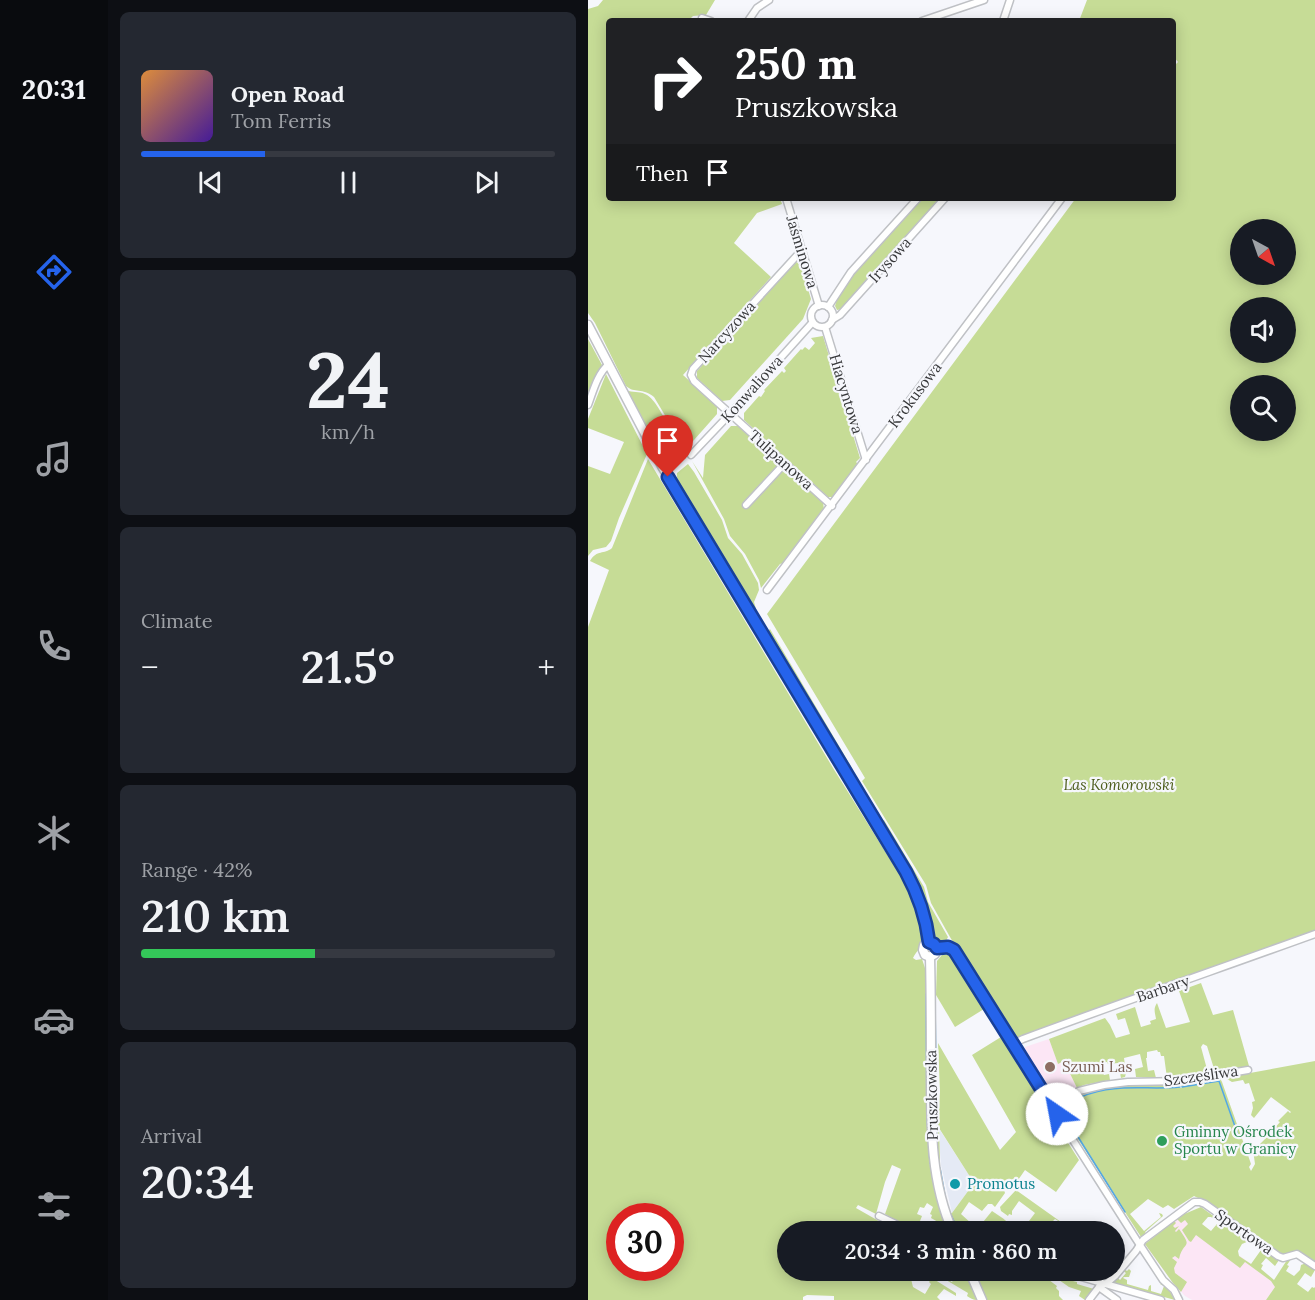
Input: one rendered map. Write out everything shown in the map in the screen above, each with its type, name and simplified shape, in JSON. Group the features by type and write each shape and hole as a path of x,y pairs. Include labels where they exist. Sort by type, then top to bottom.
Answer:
{"street":[{"path":"750,18 757,8 769,0"},
{"path":"931,18 984,0"},
{"path":"1004,18 1010,0"},
{"name":"Jaśminowa","path":"787,201 819,306"},
{"path":"828,307 851,272 915,201"},
{"name":"Irysowa","path":"832,320 840,315 942,201"},
{"name":"Krokusowa","path":"767,590 1060,201"},
{"name":"Narcyzowa","path":"730,414 693,380 692,372 802,250"},
{"path":"824,305 828,307 832,313 830,324 818,327 812,323 810,317 813,309 824,305"},
{"name":"Konwaliowa","path":"691,455 812,323"},
{"path":"588,325 663,468 906,872 921,905 933,945 954,950 1050,1105 1140,1245 1179,1300"},
{"name":"Hiacyntowa","path":"825,327 866,460"},
{"path":"588,405 599,376 609,364"},
{"name":"Tulipanowa","path":"730,414 832,506"},
{"path":"746,505 785,463"},
{"name":"Barbary","path":"1012,1044 1315,934"},
{"name":"Pruszkowska","path":"933,945 935,954 930,957 932,1140 938,1182 949,1221"},
{"name":"Szczęśliwa","path":"1050,1105 1079,1091 1104,1085 1183,1081 1248,1070"},
{"name":"Sportowa","path":"1140,1245 1143,1240 1191,1203 1198,1202 1205,1204 1278,1256 1283,1258 1297,1254 1315,1266"},
{"path":"879,1216 889,1221"},
{"path":"1089,1300 1102,1285 1115,1275 1140,1245"},
{"path":"974,1281 982,1300"},
{"path":"1090,1281 1161,1300"},
{"path":"1102,1285 1117,1300"}],"shaded area":[{"name":"Szumi Las","path":"1049,1039 1058,1064 1064,1060 1077,1088 1057,1097 1051,1095 1023,1052 1025,1047"},
{"path":"938,1127 974,1183 952,1213 941,1165"},
{"path":"1182,1215 1278,1283 1266,1300 1192,1300 1185,1296 1145,1244"}],"green space":[{"path":"603,0 715,0 706,15 691,18 606,18 606,201 781,201 782,204 757,213 734,243 771,277 683,375 717,406 717,414 685,447 687,452 654,397 626,386 588,313 588,9 598,6"},
{"name":"Las Komorowski","path":"1087,0 1315,0 1315,930 1017,1038 1012,1037 950,937 931,903 926,885 862,781 865,778 767,614 1074,201 1176,201 1176,64 1178,62 1176,60 1176,18 1080,18"},
{"path":"918,201 940,201 842,309 837,310 835,306 838,296 852,275"},
{"path":"795,262 800,263 811,299 803,319 730,400 722,401 697,378 697,371"},
{"path":"823,336 860,458 833,497 828,497 744,420 744,413 759,396 761,397 764,390 782,371 784,373 786,371 784,368 801,349 805,347 809,350 815,343 811,338"},
{"path":"588,339 602,365 588,402"},
{"path":"606,374 647,454 611,541 606,547 593,550 588,556 588,466 610,474 624,442 588,428 588,419"},
{"path":"626,390 643,393 653,400 672,433 672,439 675,439 677,444 655,438 653,431 647,428"},
{"path":"731,426 739,426 777,461 777,468 743,505 747,509 781,471 788,470 805,486 802,489 806,492 808,489 823,502 824,510 786,562 780,564 761,588 745,554 730,536 724,519 692,461 703,478 705,455"},
{"path":"657,440 679,447 683,455 671,459 665,458 657,447 659,446"},
{"path":"648,459 833,768 898,872 902,871 923,921 925,938 913,958 922,959 927,968 926,1068 929,1069 929,1130 947,1221 936,1221 931,1218 933,1207 927,1203 924,1208 920,1207 917,1214 922,1216 920,1221 897,1221 885,1214 901,1169 892,1165 876,1214 858,1205 856,1208 880,1221 777,1221 777,1281 912,1281 913,1287 925,1294 931,1284 930,1281 937,1281 956,1293 956,1296 944,1289 937,1297 940,1300 834,1300 834,1296 807,1295 803,1297 803,1300 588,1300 588,627 609,570 590,561 598,553 612,548"},
{"path":"688,464 722,520 728,538 742,554 758,583 759,590 754,602 757,612 753,612 680,488 677,473"},
{"path":"770,629 852,768 855,778 848,773 768,634"},
{"path":"884,820 924,887 928,902 948,937 945,943 938,943 932,938 880,822"},
{"path":"949,953 984,1009 955,1027 936,995 937,961 942,955"},
{"path":"1201,983 1213,1015 1233,1010 1249,1066 1215,1072 1207,1046 1203,1044 1201,1047 1208,1073 1167,1078 1164,1056 1161,1056 1157,1050 1147,1052 1146,1058 1148,1071 1154,1070 1156,1078 1136,1077 1135,1069 1143,1067 1140,1054 1124,1058 1125,1077 1121,1078 1118,1063 1100,1063 1101,1073 1109,1074 1110,1080 1077,1088 1064,1061 1058,1064 1049,1039 1105,1018 1116,1038 1130,1034 1125,1018 1118,1020 1116,1014 1135,1007 1141,1027 1151,1024 1150,1021 1156,1019 1157,1003 1166,1028 1190,1022 1179,991"},
{"path":"1001,1037 1079,1160 1056,1192 1025,1170 1014,1186 1008,1185 995,1207 988,1204 982,1211 969,1202 961,1214 969,1221 951,1221 949,1214 974,1183 939,1128 940,1161 937,1160 935,1127 938,1127 940,1092 938,1043 1000,1150 1016,1132 972,1055"},
{"path":"1315,1061 1315,1262 1299,1253 1281,1255 1194,1196 1174,1209 1168,1205 1163,1208 1148,1199 1130,1214 1144,1231 1161,1217 1159,1213 1163,1216 1145,1232 1147,1235 1141,1237 1069,1125 1071,1124 1068,1120 1066,1121 1057,1107 1059,1104 1105,1087 1137,1084 1179,1085 1182,1088 1181,1085 1220,1078 1251,1164 1249,1167 1251,1171 1255,1164 1253,1150 1256,1152 1259,1148 1257,1147 1280,1122 1278,1121 1288,1111 1291,1112 1271,1097 1254,1118 1251,1115 1252,1102 1255,1101 1249,1083 1245,1084 1243,1080 1232,1082 1227,1079 1228,1077"},
{"path":"1016,1190 1060,1221 1055,1219 1053,1221 1029,1221 1035,1213 1019,1201 1012,1215 1008,1216 1001,1211 1000,1207"},
{"path":"1201,1207 1219,1220 1218,1222 1208,1217 1202,1224 1211,1231 1217,1224 1221,1227 1224,1223 1249,1241 1242,1244 1238,1251 1239,1256 1251,1264 1261,1250 1279,1260 1275,1266 1266,1258 1261,1264 1263,1265 1261,1269 1274,1280 1287,1260 1291,1259 1286,1271 1294,1276 1300,1270 1301,1265 1306,1263 1315,1270 1311,1277 1305,1273 1297,1284 1308,1292 1315,1287 1315,1300 1266,1300 1275,1287 1271,1281 1245,1262 1240,1268 1196,1235 1191,1242 1189,1241 1182,1230 1188,1224 1185,1220 1181,1223 1177,1219"},
{"path":"992,1211 1006,1221 984,1221"},
{"path":"1174,1221 1175,1228 1179,1226 1175,1231 1179,1229 1187,1243 1179,1259 1175,1256 1172,1258 1177,1262 1174,1268 1175,1273 1187,1282 1181,1292 1145,1244"},
{"path":"1125,1270 1131,1271 1129,1277 1125,1277"},
{"path":"1125,1279 1127,1284 1148,1290 1151,1285 1151,1291 1161,1294 1164,1286 1160,1284 1162,1283 1166,1285 1175,1300 1113,1283 1125,1281"},
{"path":"948,1281 970,1281 977,1300 967,1296 968,1293"},
{"path":"979,1281 1050,1281 1057,1286 1059,1296 1063,1300 987,1300"},
{"path":"1060,1281 1073,1281 1094,1289 1085,1300 1079,1296 1081,1291"}],"waterway":[{"path":"926,994 927,1115 930,1163"},
{"path":"935,1002 937,1143"},
{"path":"1182,1087 1219,1081 1238,1135"},
{"path":"1125,1212 1060,1108 1082,1097 1106,1090 1180,1087"},
{"path":"940,1168 945,1196"},
{"path":"951,1215 954,1221"}],"place":[{"name":"Szumi Las","path":"1050,1067"},
{"name":"Gminny Ośrodek Sportu w Granicy","path":"1162,1141"},
{"name":"Promotus","path":"955,1184"}],"route":[{"path":"668,477 906,872 921,905 929,942 937,948 948,947 954,950 1057,1114"}]}
